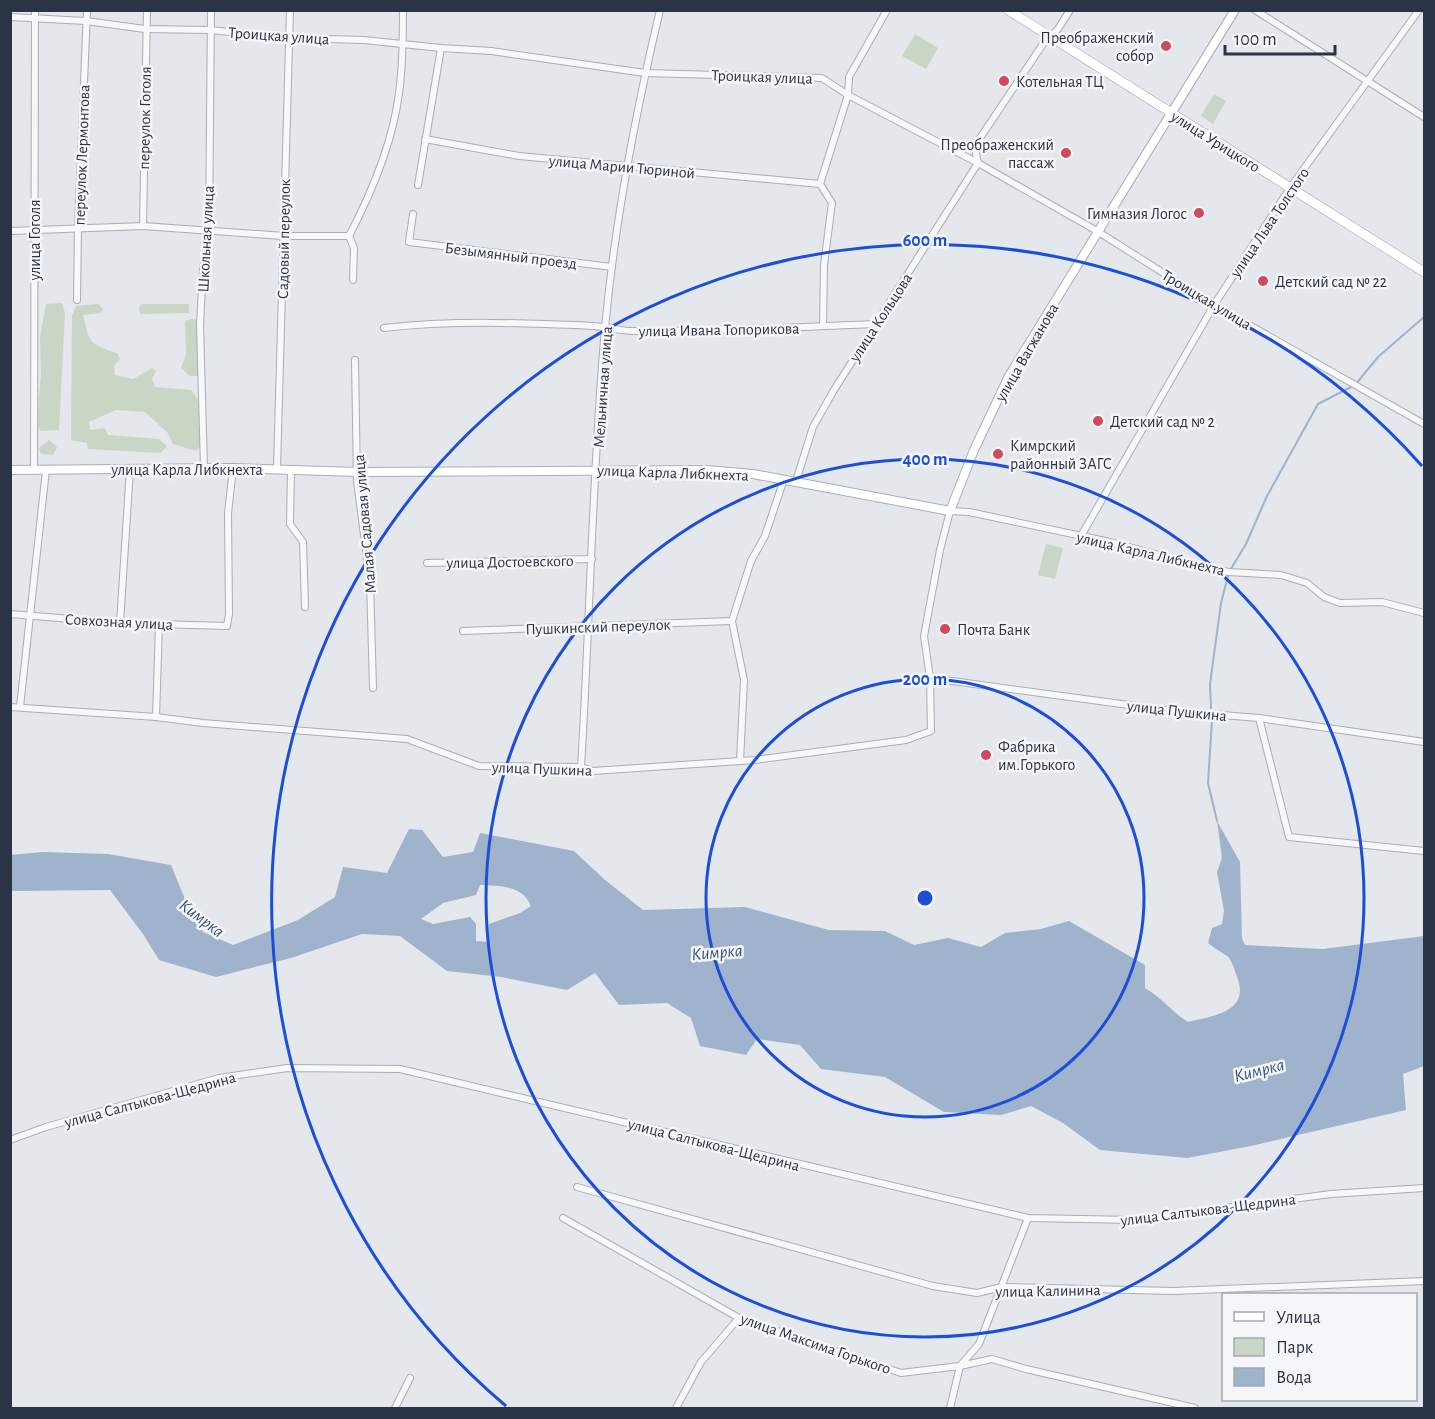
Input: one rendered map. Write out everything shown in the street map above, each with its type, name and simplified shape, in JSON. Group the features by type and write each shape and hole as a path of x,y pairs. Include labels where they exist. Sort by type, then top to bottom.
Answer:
{"main road":[{"name":"улица Урицкого","path":"1008,10 1425,272"}],"street":[{"name":"улица Гоголя","path":"34,470 35,10"},
{"name":"переулок Лермонтова","path":"77,300 87,10"},
{"name":"переулок Гоголя","path":"143,226 147,10"},
{"name":"Школьная улица","path":"204,468 200,325 203,269 208,232 211,10"},
{"name":"Садовый переулок","path":"277,468 290,10"},
{"path":"349,236 370,196 393,121 399,95 403,10"},
{"name":"Мельничная улица","path":"581,767 605,327 627,168 645,73 660,10"},
{"path":"823,326 824,265 832,203 820,184 848,95 849,77 887,10"},
{"name":"улица Кольцова","path":"796,482 813,427 834,390 978,163 976,144 1040,49 1058,29 1070,10"},
{"name":"улица Вагжанова","path":"931,732 930,678 924,636 940,550 950,511 974,450 1009,376 1235,10"},
{"path":"1255,10 1366,82 1425,117"},
{"name":"улица Льва Толстого","path":"1081,536 1214,305 1290,188 1419,10"},
{"name":"Троицкая улица","path":"10,17 87,21 145,29 210,30 288,38 364,40 491,51 645,73 822,78 848,95 978,163 1097,231 1214,305 1425,424"},
{"path":"418,185 441,48"},
{"name":"улица Марии Тюриной","path":"425,138 519,156 627,168 820,184"},
{"name":"Безымянный проезд","path":"413,214 409,242 612,267"},
{"path":"10,231 143,226 284,236 349,236"},
{"path":"349,236 354,248 353,280"},
{"name":"улица Ивана Топорикова","path":"384,328 477,323 605,327 631,331 876,324"},
{"name":"Малая Садовая улица","path":"355,360 358,472 370,581 373,688"},
{"name":"улица Карла Либкнехта","path":"10,470 204,468 291,468 358,472 707,470 784,479 950,511 969,512 1081,536 1204,567 1229,572 1281,575 1307,583 1324,597 1340,603 1382,602 1425,613"},
{"name":"Совхозная улица","path":"10,614 120,623 227,626 229,614 228,513 233,468"},
{"path":"291,468 290,524 303,542 305,608"},
{"path":"120,623 130,469"},
{"path":"20,707 46,470"},
{"path":"740,761 744,680 732,621 751,561 765,536 784,479"},
{"name":"улица Достоевского","path":"428,563 592,560"},
{"name":"Пушкинский переулок","path":"463,631 732,621"},
{"path":"156,717 159,624"},
{"name":"улица Пушкина","path":"930,678 1173,711 1259,718 1425,742"},
{"name":"улица Пушкина","path":"10,707 407,739 479,766 581,767 593,771 740,761 906,740 931,732"},
{"path":"1259,718 1289,837 1425,851"},
{"name":"улица Салтыкова-Щедрина","path":"10,1140 46,1127 219,1078 287,1068 400,1069 1028,1218 1134,1220 1331,1194 1425,1188"},
{"name":"улица Калинина","path":"577,1187 933,1286 977,1293 1002,1287 1173,1291 1425,1281"},
{"name":"улица Максима Горького","path":"563,1218 739,1318 901,1373 960,1366 992,1359 1169,1405 1195,1408"},
{"path":"950,1408 960,1366 979,1344 1028,1218"},
{"path":"675,1408 701,1362 739,1318"},
{"path":"395,1408 410,1378"}],"green space":[{"path":"915,34 938,48 926,69 902,56"},
{"path":"1214,94 1226,101 1213,124 1201,116"},
{"path":"62,303 65,313 59,430 40,431 37,423 41,373 40,337 46,304"},
{"path":"98,304 103,309 100,313 83,315 85,324 89,337 96,345 117,353 120,359 114,366 115,375 133,379 152,368 156,371 152,379 155,387 191,390 199,401 201,446 196,451 173,444 167,432 145,412 116,410 89,422 90,430 105,428 108,435 159,439 167,446 161,453 88,449 87,443 71,440 72,316 76,306"},
{"path":"141,304 189,304 189,313 140,314"},
{"path":"198,320 199,376 190,376 181,368 186,354 185,321"},
{"path":"49,440 57,447 53,455 41,454 39,448"},
{"path":"1046,544 1063,548 1055,579 1038,575"}],"water":[{"name":"Кимрка","path":"1217,821 1240,862 1242,939 1245,945 1323,949 1424,936 1424,1066 1403,1074 1406,1110 1251,1146 1187,1158 1100,1150 1063,1123 1031,1106 1001,1115 944,1112 885,1077 821,1069 800,1045 757,1039 746,1055 700,1046 691,1018 667,1003 619,1005 595,973 567,990 501,977 447,971 400,936 362,934 291,958 216,977 159,960 143,934 110,890 11,891 11,855 42,852 108,854 171,865 189,909 203,932 233,945 298,920 335,897 343,867 387,873 409,829 422,830 443,857 473,852 480,833 574,851 605,880 643,910 745,907 829,930 885,931 914,945 948,938 981,947 1005,933 1041,929 1069,921 1145,965 1145,988 1188,1022 1227,1010 1239,998 1240,989 1230,960 1208,943 1212,928 1222,924 1224,911 1217,872 1222,858","holes":["480,885 516,890 527,899 531,906 520,913 489,924 488,942 476,941 476,924 470,917 433,924 421,919 443,903 476,895"]}],"waterway":[{"path":"1211,708 1210,684 1221,603 1229,572 1246,544 1267,496 1318,404 1355,385 1378,357 1424,317"},
{"path":"1212,720 1208,783 1217,821"}],"place":[{"name":"Преображенский собор","path":"1166,46"},
{"name":"Котельная ТЦ","path":"1004,81"},
{"name":"Преображенский пассаж","path":"1066,153"},
{"name":"Гимназия Логос","path":"1199,213"},
{"name":"Детский сад № 22","path":"1263,281"},
{"name":"Детский сад № 2","path":"1098,421"},
{"name":"Кимрский районный ЗАГС","path":"998,454"},
{"name":"Почта Банк","path":"945,629"},
{"name":"Фабрика им.Горького","path":"986,755"}]}
